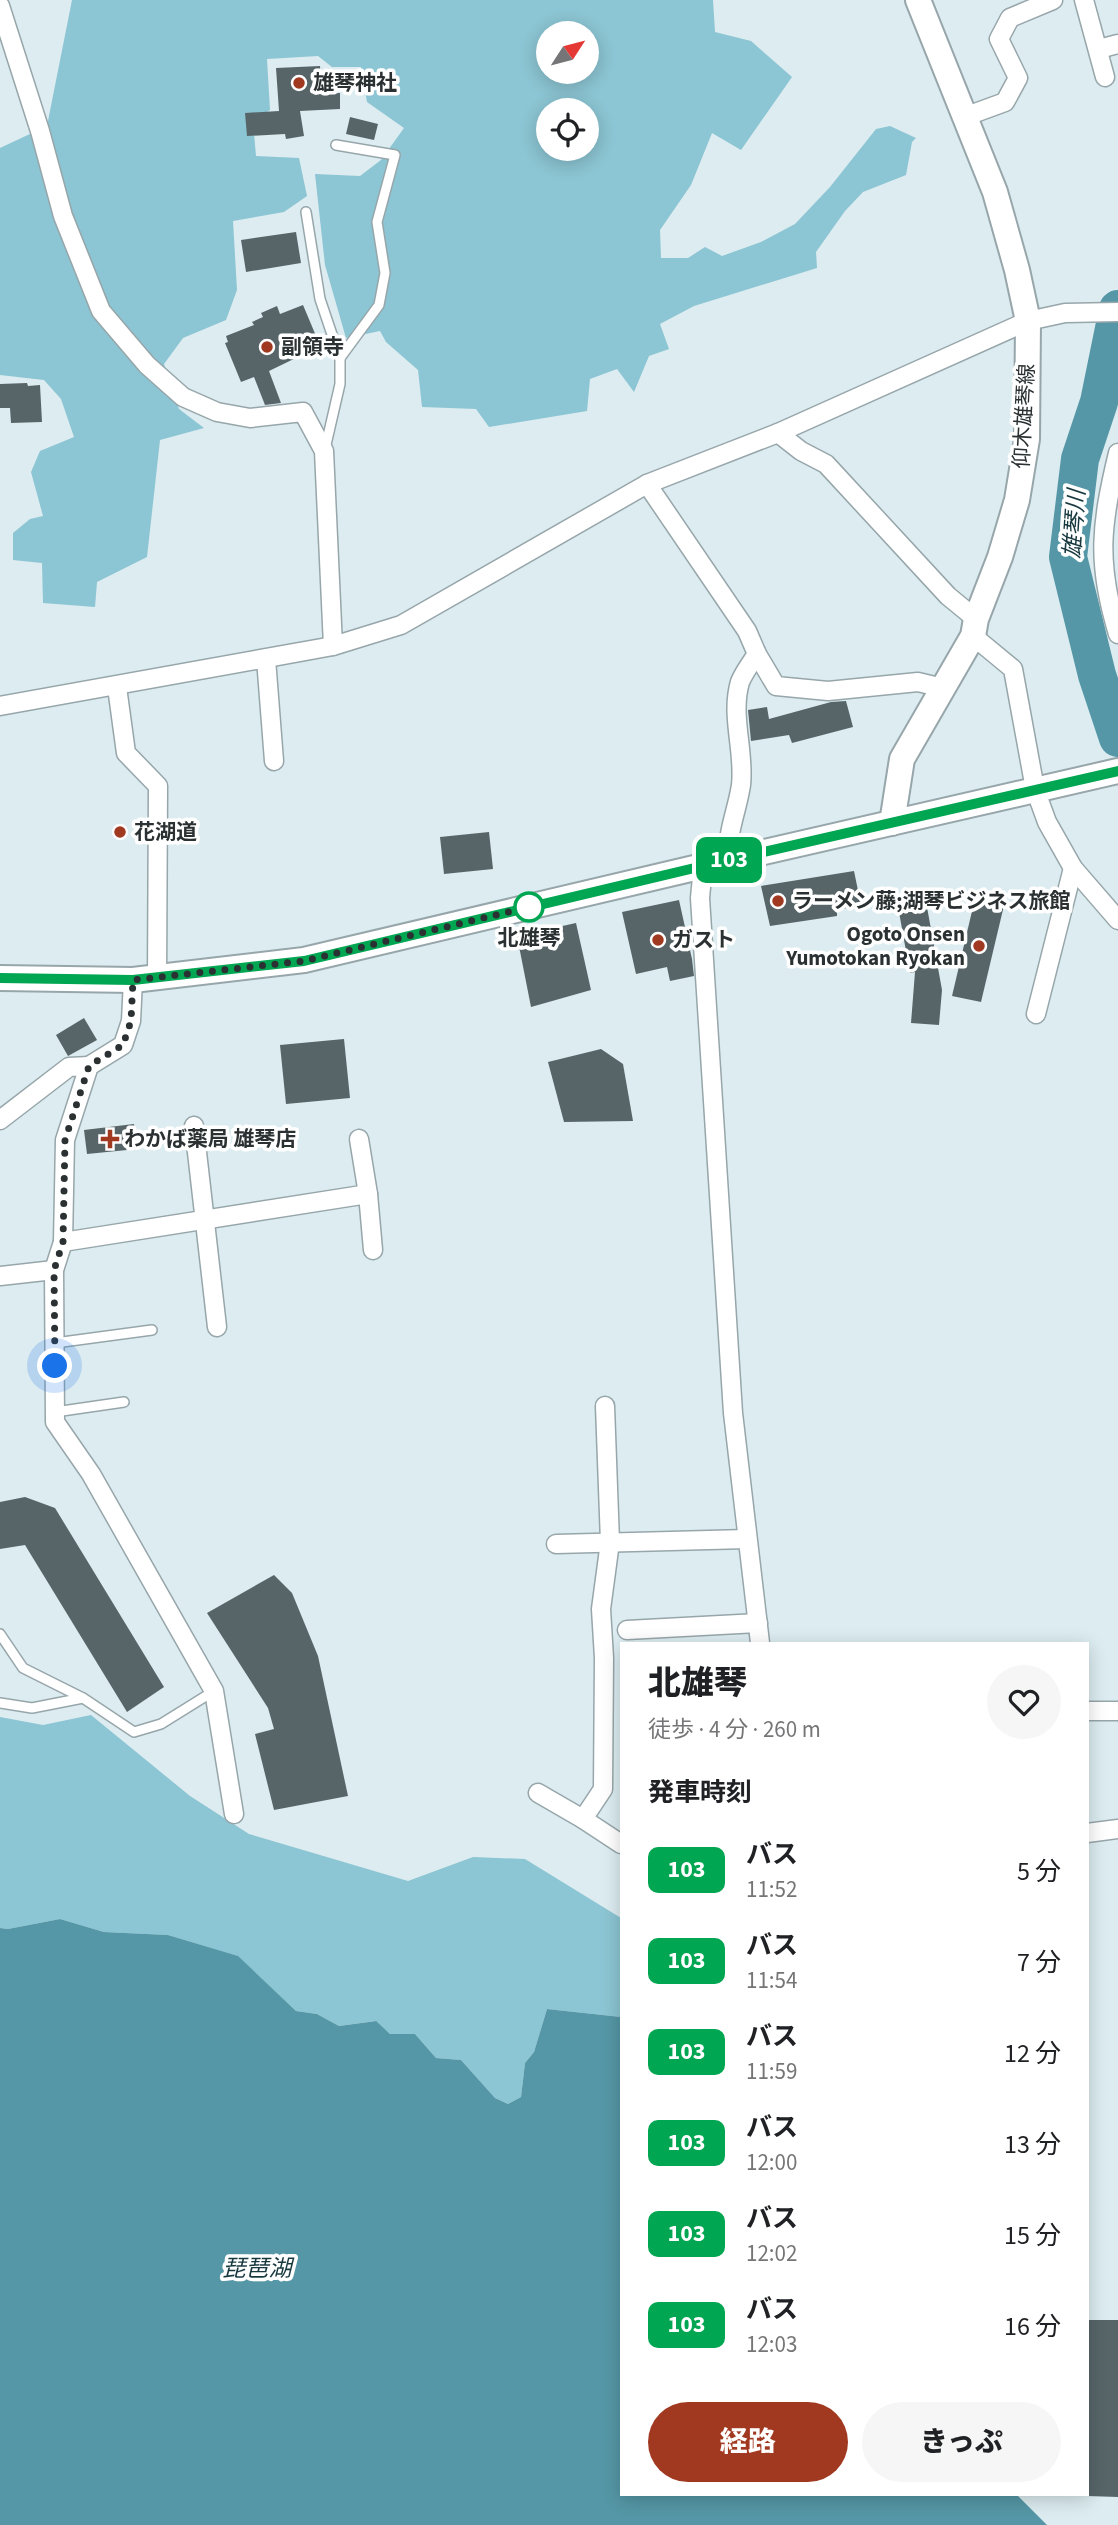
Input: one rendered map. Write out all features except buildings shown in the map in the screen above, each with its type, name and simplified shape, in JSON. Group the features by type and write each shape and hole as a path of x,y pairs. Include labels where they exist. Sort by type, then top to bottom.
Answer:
{"main road":[{"name":"仰木雄琴線","path":"892,823 902,759 975,628 1017,500 1027,439 1028,321 1017,270 995,192 918,0"},
{"path":"0,978 145,979 304,961 1118,771"}],"street":[{"path":"964,117 1005,102 1018,78 999,39 1010,18 1053,0"},
{"path":"1084,0 1109,46 1105,77"},
{"path":"0,6 40,131 63,216 101,311 147,365 183,397 217,412 250,418 303,412 324,451 334,646"},
{"path":"0,706 334,646 401,625 647,484 778,433 1028,321 1065,313 1118,312"},
{"path":"778,433 800,451 826,464 1013,669 1035,789 1047,822 1073,868 1118,920"},
{"path":"1118,453 1101,546 1107,596 1118,634"},
{"path":"647,484 747,631 776,687 828,691 918,682 943,688"},
{"path":"729,860 727,841 741,782 741,745 736,707 741,680 757,654"},
{"path":"266,659 274,761"},
{"path":"0,1120 69,1067 89,1066 123,1045 145,979 158,786 126,753 117,687"},
{"path":"703,866 700,898 733,1413 760,1642"},
{"path":"1036,1014 1073,868"},
{"path":"89,1066 65,1140 63,1242 54,1270 55,1422 98,1485 214,1691 234,1814"},
{"path":"194,1126 217,1327"},
{"path":"359,1139 373,1250"},
{"path":"63,1242 368,1194"},
{"path":"0,1276 54,1270"},
{"path":"583,1819 603,1789 604,1658 601,1609 610,1542 605,1406"},
{"path":"556,1544 747,1539"},
{"path":"627,1630 758,1623"},
{"path":"1089,1711 1118,1711"},
{"path":"538,1793 620,1843"},
{"path":"1089,1833 1118,1829"}],"lane":[{"path":"336,145 395,155 377,222 385,273 379,305 340,358"},
{"path":"306,212 320,299 340,358 340,384 324,451"},
{"path":"55,1343 152,1331"},
{"path":"55,1412 124,1402"},
{"path":"0,1634 23,1668 83,1698 134,1732 162,1724 214,1691"},
{"path":"0,1703 32,1708 83,1698"}],"shaded area":[{"path":"72,0 713,0 715,32 751,41 792,77 741,150 712,133 691,185 660,230 661,258 688,258 705,247 722,256 761,242 795,224 830,187 876,129 890,126 916,138 912,142 906,175 863,192 845,211 816,252 817,268 694,306 660,324 669,349 649,356 634,392 617,369 590,379 587,411 489,427 476,409 422,407 418,370 386,342 380,331 346,338 325,265 315,174 360,176 381,160 404,128 367,102 361,67 332,67 318,56 267,59 270,110 253,122 256,156 299,158 307,196 284,212 233,221 237,290 226,320 183,338 164,364 179,409 204,428 160,440 147,557 97,582 95,607 43,603 42,563 13,560 13,533 30,519 43,516 31,472 40,451 74,437 61,399 44,380 0,375 0,148 47,126"},
{"path":"91,1715 190,1796 249,1834 408,1881 473,1857 525,1859 620,1917 620,2017 547,2009 534,2052 525,2063 521,2097 508,2104 495,2098 461,2060 436,2058 415,2034 390,2034 375,2021 339,2026 317,2014 296,2011 237,1956 168,1935 104,1932 60,1919 8,1929 0,1928 0,1717 43,1725"}],"water":[{"name":"琵琶湖","path":"60,1919 104,1932 168,1935 238,1956 296,2011 317,2014 339,2026 376,2021 390,2034 415,2034 436,2058 461,2060 495,2098 508,2104 521,2097 525,2063 534,2052 547,2009 620,2017 620,2496 1018,2496 1047,2525 0,2525 0,1928 8,1929"}],"waterway":[{"name":"雄琴川","path":"1118,309 1099,402 1080,459 1068,557 1097,675 1118,738"}],"bus line":[{"name":"103","path":"0,978 157,979 304,961 1118,771"}],"place":[{"name":"雄琴神社","path":"299,83"},
{"name":"副領寺","path":"267,347"},
{"name":"花湖道","path":"120,832"},
{"name":"ラーメン藤;湖琴ビジネス旅館","path":"778,901"},
{"name":"北雄琴","path":"529,907"},
{"name":"ガスト","path":"658,940"},
{"name":"Ogoto Onsen Yumotokan Ryokan","path":"979,946"},
{"name":"わかば薬局 雄琴店","path":"110,1139"}],"route":[{"path":"55,1366 54,1270 63,1242 65,1140 89,1066 123,1045 131,1021 133,980 304,961 529,907"}]}
